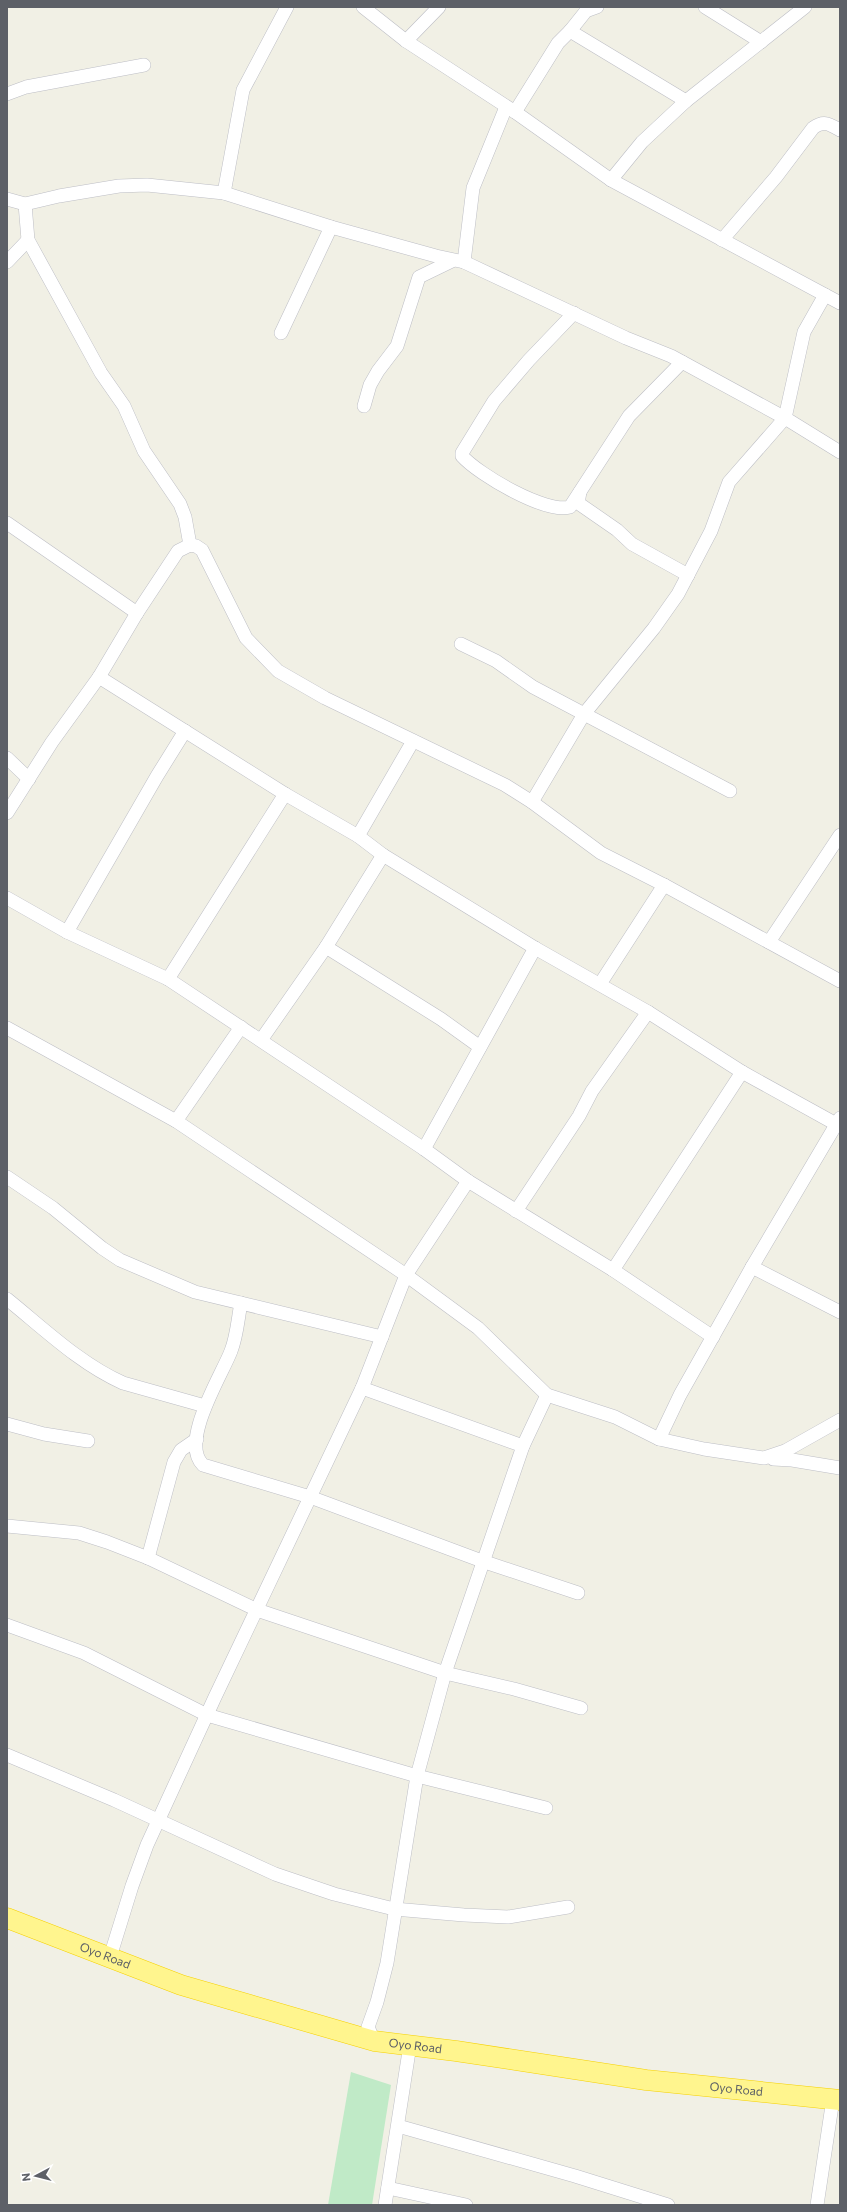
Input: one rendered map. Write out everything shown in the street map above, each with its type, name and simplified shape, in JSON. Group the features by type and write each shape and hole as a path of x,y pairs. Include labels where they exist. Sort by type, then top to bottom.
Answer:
{"highway":[{"name":"Oyo Road","path":"7,1918 181,1985 374,2041 646,2080 746,2092 837,2100"}],"street":[{"path":"224,193 243,90 287,7"},
{"path":"363,7 406,41 510,109 611,180 840,303"},
{"path":"406,41 439,7"},
{"path":"458,261 473,188 510,109 558,43 586,11 597,7"},
{"path":"705,7 761,42"},
{"path":"611,180 642,142 686,101 805,7"},
{"path":"570,31 686,101"},
{"path":"7,94 26,87 144,65"},
{"path":"722,240 776,177 813,128 820,123 829,123 840,130"},
{"path":"7,199 25,204 59,196 119,186 147,185 224,193 332,228 458,261 682,362 785,418 840,452"},
{"path":"25,204 28,240 101,373 124,406 144,451 180,504 185,517 190,545"},
{"path":"281,333 332,228"},
{"path":"7,262 28,240"},
{"path":"364,406 370,385 378,371 397,346 419,277 458,261"},
{"path":"532,802 584,714 654,628 678,594 710,531 729,482 785,418 804,332 825,295"},
{"path":"574,313 529,360 494,401 463,450 462,456 469,464 489,478 517,493 552,507 561,509 570,507 629,416 682,362"},
{"path":"580,492 578,503 632,544 688,575"},
{"path":"7,523 137,613"},
{"path":"7,813 52,742 99,677 137,613 178,551 190,545 196,546 202,550 246,638 278,670 325,698 475,769 532,802 601,853 664,885 840,981"},
{"path":"461,644 496,661 533,687 730,792"},
{"path":"99,677 285,794 358,836 383,855 535,948 648,1012 742,1072 838,1121 752,1267 680,1395 659,1439"},
{"path":"67,932 157,776 185,731"},
{"path":"358,836 414,741"},
{"path":"7,758 29,779"},
{"path":"168,978 285,794"},
{"path":"769,942 838,843"},
{"path":"261,1040 326,947 383,855"},
{"path":"600,984 664,885"},
{"path":"7,898 67,932 168,978 424,1149 468,1181 613,1270 713,1337"},
{"path":"326,947 441,1019 480,1047"},
{"path":"424,1149 535,948"},
{"path":"516,1211 579,1116 592,1092 648,1012"},
{"path":"176,1121 241,1026"},
{"path":"7,1028 176,1121 406,1275 478,1328 547,1395 614,1417 659,1439 704,1449 764,1458 792,1460 840,1468"},
{"path":"613,1270 742,1072"},
{"path":"7,1177 53,1208 102,1248 120,1260 195,1292 382,1337"},
{"path":"110,1957 132,1886 147,1845 362,1388 406,1275 468,1181"},
{"path":"752,1267 840,1312"},
{"path":"7,1299 77,1355 112,1378 122,1383 205,1406"},
{"path":"241,1303 232,1350 205,1406 196,1439 197,1456 203,1465 310,1497 482,1561 578,1593"},
{"path":"362,1388 523,1446"},
{"path":"374,2041 368,2028 377,2002 387,1963 394,1909 417,1776 445,1672 482,1561 523,1446 547,1395"},
{"path":"764,1458 785,1451 840,1420"},
{"path":"7,1424 88,1441"},
{"path":"148,1558 174,1462 181,1450 196,1439"},
{"path":"7,1526 79,1533 148,1558 257,1610 445,1672 514,1689 581,1708"},
{"path":"7,1625 84,1653 207,1715 417,1776 546,1808"},
{"path":"7,1755 114,1800 275,1874 334,1894 394,1909 508,1917 568,1907"},
{"path":"385,2205 410,2046"},
{"path":"817,2205 837,2100"},
{"path":"398,2126 575,2176 668,2205"},
{"path":"388,2188 466,2205"}],"green space":[{"path":"351,2072 391,2085 372,2205 328,2205"}]}
